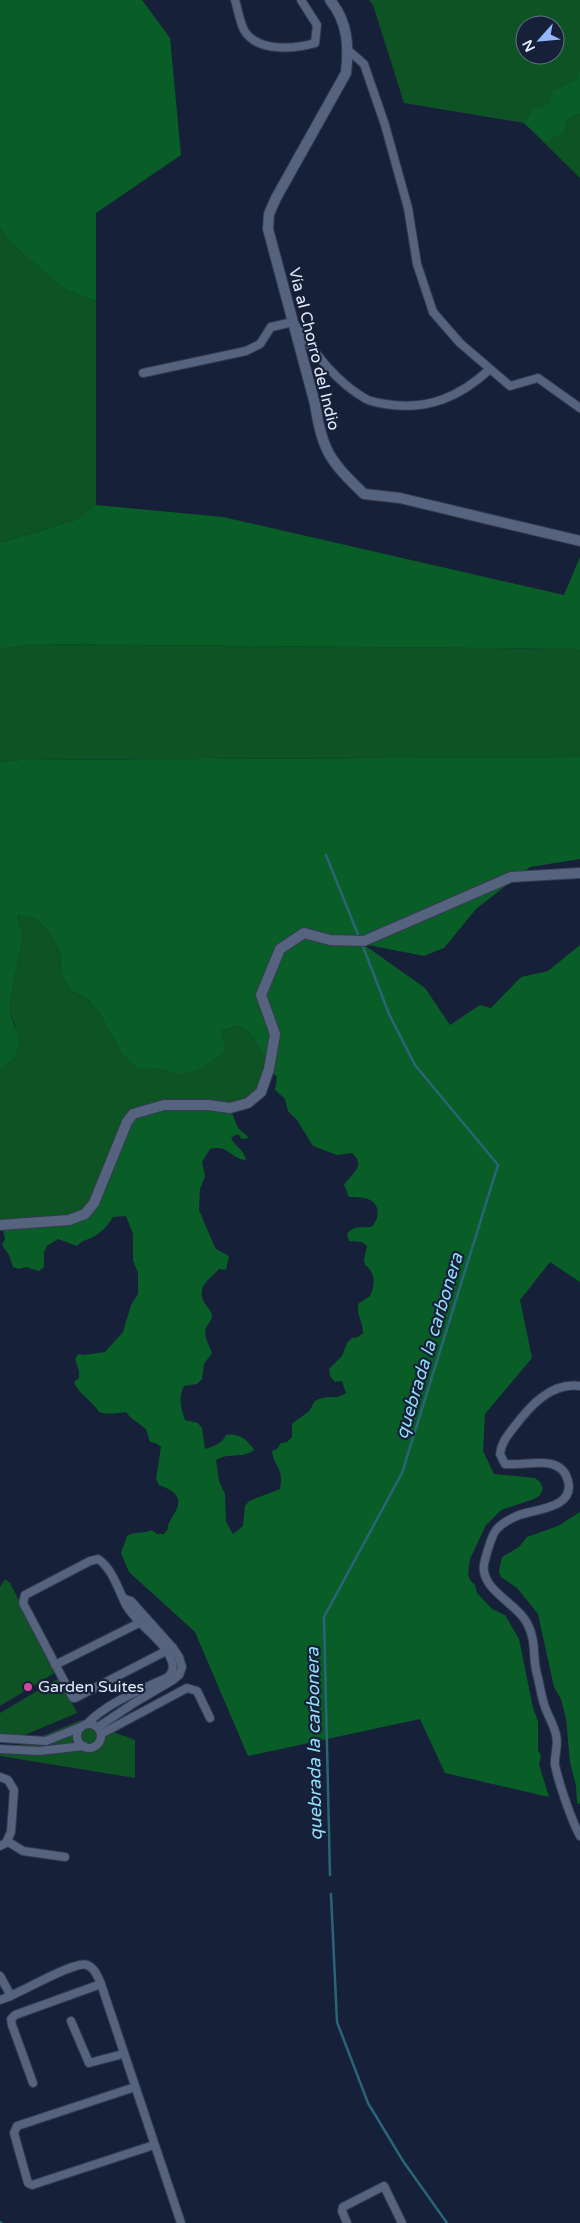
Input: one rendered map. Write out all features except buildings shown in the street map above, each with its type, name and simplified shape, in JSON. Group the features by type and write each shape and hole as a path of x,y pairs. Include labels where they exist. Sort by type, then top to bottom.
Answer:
{"street":[{"path":"235,0 245,33 260,44 298,48 315,44 317,25 301,0"},
{"name":"Vía al Chorro del Indio","path":"330,0 346,28 349,51 346,73 276,198 269,214 268,229 315,404 319,431 328,456 364,494 400,498 580,541"},
{"path":"349,51 364,64 386,125 408,208 417,264 433,312 460,343 510,386 538,378 580,408"},
{"path":"143,373 246,351 260,344 271,327 293,322 324,365 368,400 398,406 424,404 452,396 472,386 490,369"},
{"path":"0,1225 69,1220 85,1214 94,1203 127,1122 133,1114 164,1105 208,1105 230,1108 248,1103 261,1092 269,1069 274,1034 261,995 280,949 304,933 330,940 364,941 511,877 580,873"},
{"path":"580,1386 565,1386 537,1400 503,1443 500,1454 505,1464 535,1462 553,1465 566,1475 569,1486 568,1492 561,1502 551,1507 518,1515 499,1526 493,1535 484,1569 490,1584 520,1613 527,1622 531,1633 542,1698 557,1736 555,1765 580,1836"},
{"path":"0,1738 46,1741 84,1725 100,1713 179,1675 182,1667 170,1649 131,1602 124,1599 107,1568 98,1560 90,1561 25,1595 24,1602 71,1697 75,1698 170,1649"},
{"path":"55,1665 144,1620"},
{"path":"84,1725 99,1730 187,1688 197,1691 210,1718"},
{"path":"0,1749 39,1751 84,1746 91,1748 98,1744 99,1730 131,1699"},
{"path":"84,1725 77,1737 84,1746"},
{"path":"0,1777 8,1780 14,1790 11,1832 7,1841 0,1846"},
{"path":"7,1841 22,1851 65,1857"},
{"path":"0,2000 66,1969 82,1964 93,1969 101,1984 181,2223"},
{"path":"0,1976 11,1996"},
{"path":"33,2083 11,2019 15,2015 101,1984"},
{"path":"71,2021 89,2063 123,2054"},
{"path":"135,2087 19,2123 14,2133 28,2183 32,2184 154,2145"},
{"path":"347,2223 342,2211 343,2207 384,2186 402,2223"}],"green space":[{"path":"0,0 142,0 170,38 181,155 96,213 96,301 66,290 12,244 0,228"},
{"path":"369,0 580,0 580,178 524,123 404,103 373,5"},
{"path":"580,70 580,113 570,116 565,124 563,134 554,136 547,143 524,123 533,110 551,103 552,92 577,80"},
{"path":"0,228 12,244 66,290 96,301 96,505 75,520 0,543"},
{"path":"96,505 223,517 564,595 580,557 580,649 31,644 0,649 0,543 75,520"},
{"path":"31,644 580,649 580,757 20,760 0,763 0,649"},
{"path":"580,757 580,859 530,867 476,909 444,948 424,956 363,944 425,988 450,1025 480,1005 491,1008 521,977 548,971 580,945 580,1282 550,1262 520,1300 532,1358 485,1414 483,1451 494,1474 535,1478 540,1482 543,1489 540,1495 534,1499 501,1510 486,1525 470,1559 468,1574 470,1580 475,1585 477,1593 492,1609 505,1615 519,1639 533,1708 538,1721 538,1750 541,1756 539,1764 549,1797 445,1773 420,1719 248,1756 195,1632 129,1572 121,1553 127,1536 130,1534 152,1530 157,1534 164,1534 177,1508 178,1499 176,1495 169,1489 159,1485 156,1479 161,1447 156,1443 150,1442 146,1429 126,1412 109,1414 99,1412 74,1382 79,1378 75,1359 78,1354 85,1355 105,1352 123,1332 131,1305 138,1294 138,1273 133,1260 133,1234 126,1216 113,1217 100,1232 77,1246 58,1239 47,1246 44,1252 44,1267 39,1271 26,1267 19,1269 13,1267 9,1255 2,1245 5,1239 3,1230 69,1220 85,1214 127,1122 149,1109 230,1108 238,1128 249,1138 242,1139 238,1134 231,1138 246,1160 236,1157 221,1148 216,1148 210,1149 202,1162 205,1176 200,1189 199,1210 216,1249 229,1256 226,1270 219,1269 203,1287 202,1296 212,1315 205,1333 212,1353 204,1364 202,1379 197,1384 184,1386 181,1407 185,1420 198,1423 202,1428 205,1449 222,1441 226,1435 234,1435 242,1438 254,1450 250,1453 226,1456 216,1460 219,1481 225,1494 226,1522 233,1534 243,1526 245,1506 249,1501 280,1489 280,1471 272,1451 292,1437 292,1424 309,1411 317,1400 346,1393 342,1381 335,1382 330,1376 329,1369 342,1356 347,1343 352,1338 358,1337 363,1333 358,1307 359,1303 370,1296 374,1284 373,1275 365,1265 364,1259 367,1246 362,1242 349,1241 347,1234 355,1228 371,1227 376,1221 378,1213 374,1202 362,1198 349,1197 344,1185 358,1166 358,1162 352,1153 337,1155 313,1146 297,1120 288,1111 285,1099 275,1090 277,1077 269,1069 253,1036 238,1025 220,1031 226,1049 212,1061 196,1070 177,1074 158,1068 139,1069 122,1054 101,1016 89,1000 71,991 61,973 60,953 50,933 36,918 17,915 23,934 9,1009 20,1044 12,1061 0,1069 0,763 20,760"},
{"path":"17,914 36,918 50,933 60,953 61,973 71,991 89,1000 101,1016 122,1054 139,1068 158,1068 177,1074 220,1031 238,1025 253,1036 269,1069 261,1092 230,1108 85,1214 0,1225 0,1069 12,1061 15,1026 9,1009 23,934"},
{"path":"580,1512 580,1804 577,1803 576,1786 570,1762 566,1718 561,1699 554,1687 538,1614 517,1588 501,1577 499,1571 502,1557 519,1547 527,1537 558,1526"},
{"path":"5,1579 10,1583 56,1672 0,1706 0,1587"},
{"path":"59,1678 77,1713 15,1739 0,1737 0,1713"},
{"path":"81,1720 135,1740 135,1778 0,1756 0,1746 16,1747"}],"waterway":[{"name":"quebrada la carbonera","path":"326,855 359,937"},
{"name":"quebrada la carbonera","path":"330,1875 324,1617 402,1473 498,1165 415,1065 389,1014 362,944"},
{"name":"quebrada la carbonera","path":"331,1894 337,2022 368,2103 403,2161 447,2223"}],"place":[{"name":"Garden Suites","path":"28,1687"}]}
